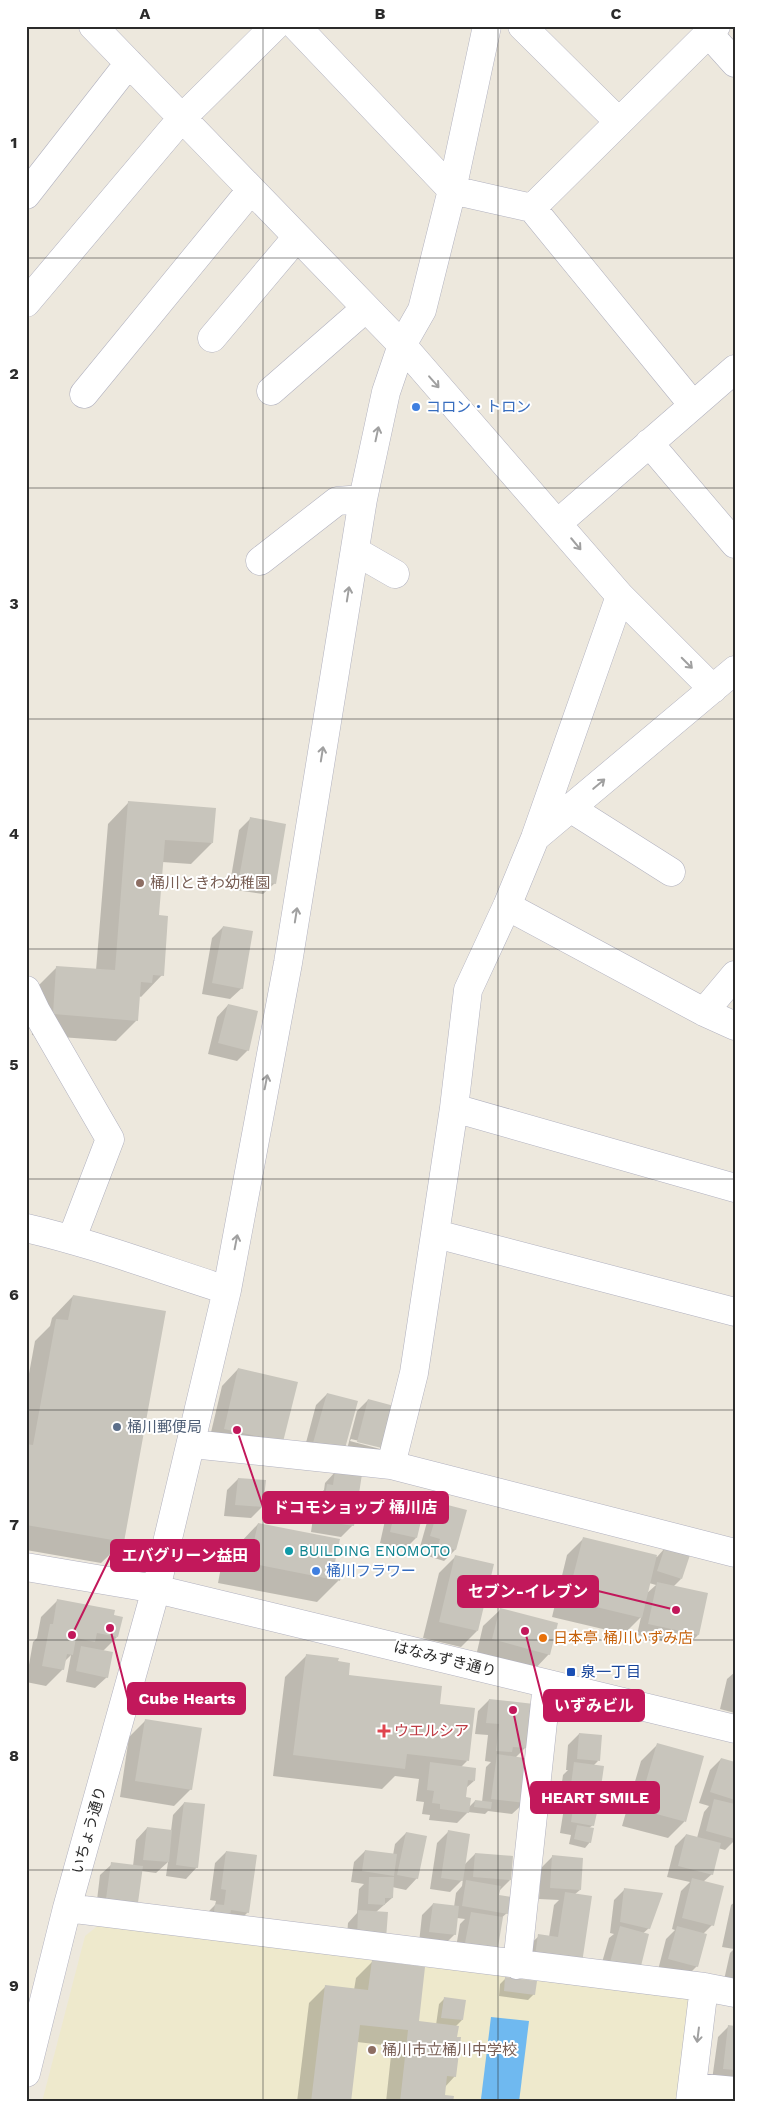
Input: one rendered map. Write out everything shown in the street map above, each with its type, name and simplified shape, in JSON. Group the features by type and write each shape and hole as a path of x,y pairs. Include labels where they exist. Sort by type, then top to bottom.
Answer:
{"street":[{"path":"93,26 402,345 620,596 713,689"},
{"path":"26,303 182,118 275,26"},
{"path":"296,26 452,190 532,208 693,405"},
{"name":"いちょう通り","path":"26,2072 67,1908 156,1589 192,1444 227,1290 288,963 363,500 386,392 402,345 422,310 452,190 487,26"},
{"path":"522,26 619,122"},
{"path":"532,208 712,30 735,63"},
{"path":"26,195 129,63"},
{"path":"84,394 252,190"},
{"path":"212,338 297,237"},
{"path":"271,391 366,308"},
{"path":"558,523 693,405 731,379"},
{"path":"649,443 735,544"},
{"path":"260,561 337,501 363,500"},
{"path":"355,551 395,574"},
{"path":"391,1465 414,1373 454,1108 468,990 507,906 534,838 620,596"},
{"path":"534,838 735,670"},
{"path":"570,808 671,872"},
{"path":"507,906 704,1012 735,1026"},
{"path":"704,1012 735,975"},
{"path":"26,990 36,1011 110,1139 72,1238"},
{"path":"454,1108 735,1188"},
{"path":"26,1228 72,1238 161,1270 227,1290"},
{"path":"436,1234 735,1312"},
{"path":"192,1444 391,1465 735,1553"},
{"name":"はなみずき通り","path":"28,1573 156,1589 735,1729"},
{"path":"517,1964 547,1684"},
{"path":"67,1908 704,1987 735,1993"},
{"path":"704,1987 691,2094 735,2091"}],"shaded area":[{"name":"桶川市立桶川中学校","path":"100,1924 693,1999 683,2102 42,2102 85,1936"}],"water":[{"path":"491,2017 529,2021 519,2102 481,2099"}],"building":[{"path":"128,801 216,808 213,843 165,840 159,915 168,916 164,976 153,975 152,983 141,982 138,1021 53,1014 56,966 115,970"},
{"path":"250,817 286,824 276,884 239,878"},
{"path":"223,926 253,931 243,989 212,983"},
{"path":"228,1004 258,1011 249,1051 218,1043"},
{"path":"73,1295 166,1311 124,1542 26,1525 26,1444 33,1445 56,1319 68,1320"},
{"path":"238,1368 298,1382 283,1442 224,1429"},
{"path":"327,1393 358,1401 344,1452 313,1443"},
{"path":"368,1399 398,1407 386,1449 357,1442"},
{"path":"335,1470 362,1474 354,1526 321,1521 327,1484 333,1485"},
{"path":"238,1478 266,1480 263,1507 235,1505"},
{"path":"399,1494 426,1500 417,1538 390,1532"},
{"path":"440,1503 467,1510 456,1550 438,1545 440,1539 430,1536"},
{"name":"BUILDING ENOMOTO","path":"258,1523 340,1539 335,1562 343,1563 340,1581 239,1561 243,1539 254,1541"},
{"path":"583,1537 657,1555 642,1618 567,1600"},
{"path":"665,1547 690,1555 682,1579 657,1571"},
{"path":"455,1555 494,1564 478,1631 439,1622"},
{"path":"657,1582 708,1593 699,1635 648,1624"},
{"path":"57,1599 115,1610 114,1615 123,1617 118,1637 97,1633 95,1642 76,1638 73,1655 67,1654 64,1670 42,1666 50,1624 53,1624"},
{"path":"500,1608 558,1623 550,1655 492,1639"},
{"path":"81,1646 113,1652 108,1678 76,1671"},
{"name":"ウエルシア","path":"306,1654 339,1658 338,1661 350,1663 349,1675 442,1686 440,1704 475,1708 469,1761 407,1754 405,1769 293,1755"},
{"path":"489,1699 534,1704 532,1727 529,1726 526,1748 513,1747 512,1752 496,1751 499,1724 486,1723"},
{"path":"145,1719 202,1728 192,1790 135,1781"},
{"path":"579,1733 602,1735 600,1761 577,1759"},
{"path":"657,1743 704,1756 686,1822 638,1809"},
{"path":"497,1754 531,1759 525,1803 491,1799"},
{"path":"721,1758 735,1762 735,1800 710,1792"},
{"path":"430,1762 476,1768 475,1781 468,1780 466,1797 471,1798 469,1813 440,1809 440,1804 432,1803 434,1791 427,1790"},
{"path":"574,1762 604,1766 601,1787 595,1786 594,1796 570,1792"},
{"path":"575,1795 600,1799 594,1826 571,1822"},
{"path":"714,1799 735,1804 735,1839 706,1831"},
{"path":"475,1800 492,1802 491,1809 474,1807"},
{"path":"184,1802 205,1804 198,1868 176,1865"},
{"path":"577,1825 594,1828 591,1843 574,1839"},
{"path":"147,1827 172,1830 169,1862 143,1860"},
{"path":"448,1830 470,1834 463,1881 441,1878"},
{"path":"406,1832 427,1836 418,1879 397,1875"},
{"path":"686,1834 721,1843 713,1875 678,1866"},
{"path":"365,1850 397,1854 394,1876 362,1871"},
{"path":"226,1851 257,1855 249,1913 231,1910 229,1922 213,1919 215,1904 224,1905 226,1890 221,1889"},
{"path":"475,1853 513,1856 511,1880 473,1877"},
{"path":"552,1855 583,1858 581,1890 550,1888"},
{"path":"111,1862 143,1866 137,1910 105,1906"},
{"path":"369,1877 394,1877 393,1898 385,1898 385,1905 368,1904"},
{"path":"692,1878 724,1886 714,1926 682,1918"},
{"path":"466,1880 501,1886 499,1895 511,1897 508,1914 462,1906"},
{"path":"624,1888 663,1893 650,1929 620,1922"},
{"path":"565,1892 592,1896 582,1963 535,1956 538,1934 558,1937"},
{"path":"433,1903 459,1906 456,1935 429,1932"},
{"path":"358,1910 388,1912 386,1939 357,1937"},
{"path":"471,1912 503,1917 497,1953 464,1948"},
{"path":"620,1926 649,1934 640,1970 610,1962"},
{"path":"677,1926 707,1934 698,1967 668,1959"},
{"path":"372,1960 425,1967 419,2021 459,2026 457,2037 461,2037 456,2077 447,2076 445,2095 454,2096 453,2102 400,2102 408,2030 360,2025 351,2102 311,2102 325,1985 368,1990"},
{"path":"505,1977 537,1981 535,1995 504,1991"},
{"path":"444,1997 466,2000 463,2020 441,2018"},
{"path":"728,2025 735,2026 735,2070 723,2069"}],"place":[{"name":"コロン・トロン","path":"416,407"},
{"name":"桶川ときわ幼稚園","path":"140,883"},
{"name":"桶川郵便局","path":"117,1427"},
{"name":"ドコモショップ 桶川店","path":"237,1430"},
{"name":"BUILDING ENOMOTO","path":"289,1551"},
{"name":"桶川フラワー","path":"316,1571"},
{"name":"セブン-イレブン","path":"676,1610"},
{"name":"Cube Hearts","path":"110,1628"},
{"name":"いずみビル","path":"525,1631"},
{"name":"エバグリーン益田","path":"72,1635"},
{"name":"日本亭 桶川いずみ店","path":"543,1638"},
{"name":"泉一丁目","path":"571,1672"},
{"name":"HEART SMILE","path":"513,1710"},
{"name":"ウエルシア","path":"384,1731"},
{"name":"桶川市立桶川中学校","path":"372,2050"}]}
